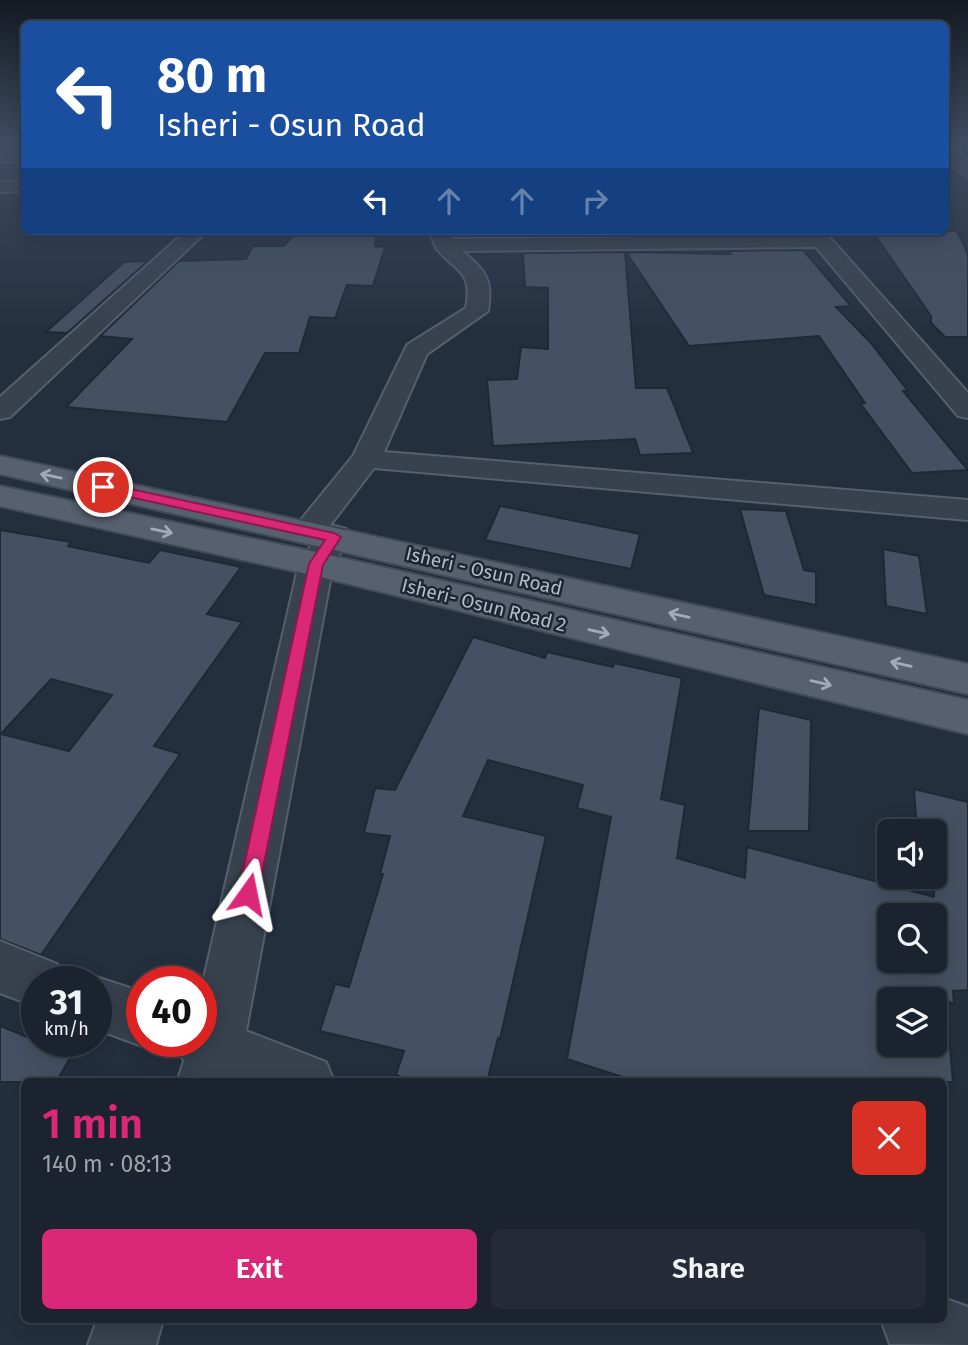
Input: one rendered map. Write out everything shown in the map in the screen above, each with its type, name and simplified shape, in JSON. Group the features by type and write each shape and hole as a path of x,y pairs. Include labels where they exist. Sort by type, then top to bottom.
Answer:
{"main road":[{"name":"Isheri - Osun Road","path":"0,465 319,544 968,679"},
{"name":"Isheri- Osun Road 2","path":"0,496 319,544 968,717"}],"street":[{"path":"0,411 193,235"},
{"path":"443,238 817,236 968,410"},
{"path":"217,1014 319,544 366,458 416,350 477,311 482,292 475,271 443,238"},
{"path":"366,458 968,510"},
{"path":"0,967 21,975"},
{"path":"212,1057 291,1078"},
{"path":"122,1345 129,1323"},
{"path":"922,1323 968,1341"}],"building":[{"path":"949,231 957,231 968,254 968,337 945,337 931,323 931,316 875,235 949,235"},
{"path":"293,235 376,235 375,246 385,247 373,286 347,285 335,318 310,317 299,353 265,353 227,422 66,407 132,339 100,336 179,261 246,259 253,246 284,246"},
{"path":"803,250 851,306 836,307 870,342 908,391 903,391 968,470 912,473 860,403 865,403 819,336 689,346 626,252 731,254 729,251"},
{"path":"625,252 636,388 667,388 693,453 640,455 635,439 493,446 487,380 517,379 521,347 548,349 548,288 525,287 523,253"},
{"path":"148,261 67,333 46,332 124,262"},
{"path":"500,506 640,534 631,569 485,540"},
{"path":"740,509 786,511 804,570 816,572 816,605 764,595"},
{"path":"0,530 71,542 68,546 149,563 160,550 241,567 207,614 242,622 154,746 180,754 41,955 0,939","holes":["51,679 112,695 69,751 1,734"]},
{"path":"883,549 919,556 927,614 886,606"},
{"path":"473,637 545,658 547,652 613,667 614,663 682,678 661,799 685,805 677,858 745,878 747,847 877,882 877,889 904,889 934,897 934,889 947,889 947,819 916,819 914,789 968,802 968,990 953,991 954,1004 947,1001 947,987 877,987 877,1057 947,1057 947,1013 953,1082 947,1082 947,1078 626,1078 567,1059 611,817 577,808 583,785 488,760 463,816 546,836 500,1039 498,1038 488,1078 404,1078 396,1075 404,1051 320,1031 335,984 349,987 383,874 380,874 390,836 364,833 375,788 395,790"},
{"path":"759,708 811,720 809,831 748,831"},
{"path":"0,1026 21,1034 21,1057 71,1057 58,1078 21,1078 21,1082 0,1082"}],"route":[{"path":"103,487 334,537 316,564 248,894"}]}
